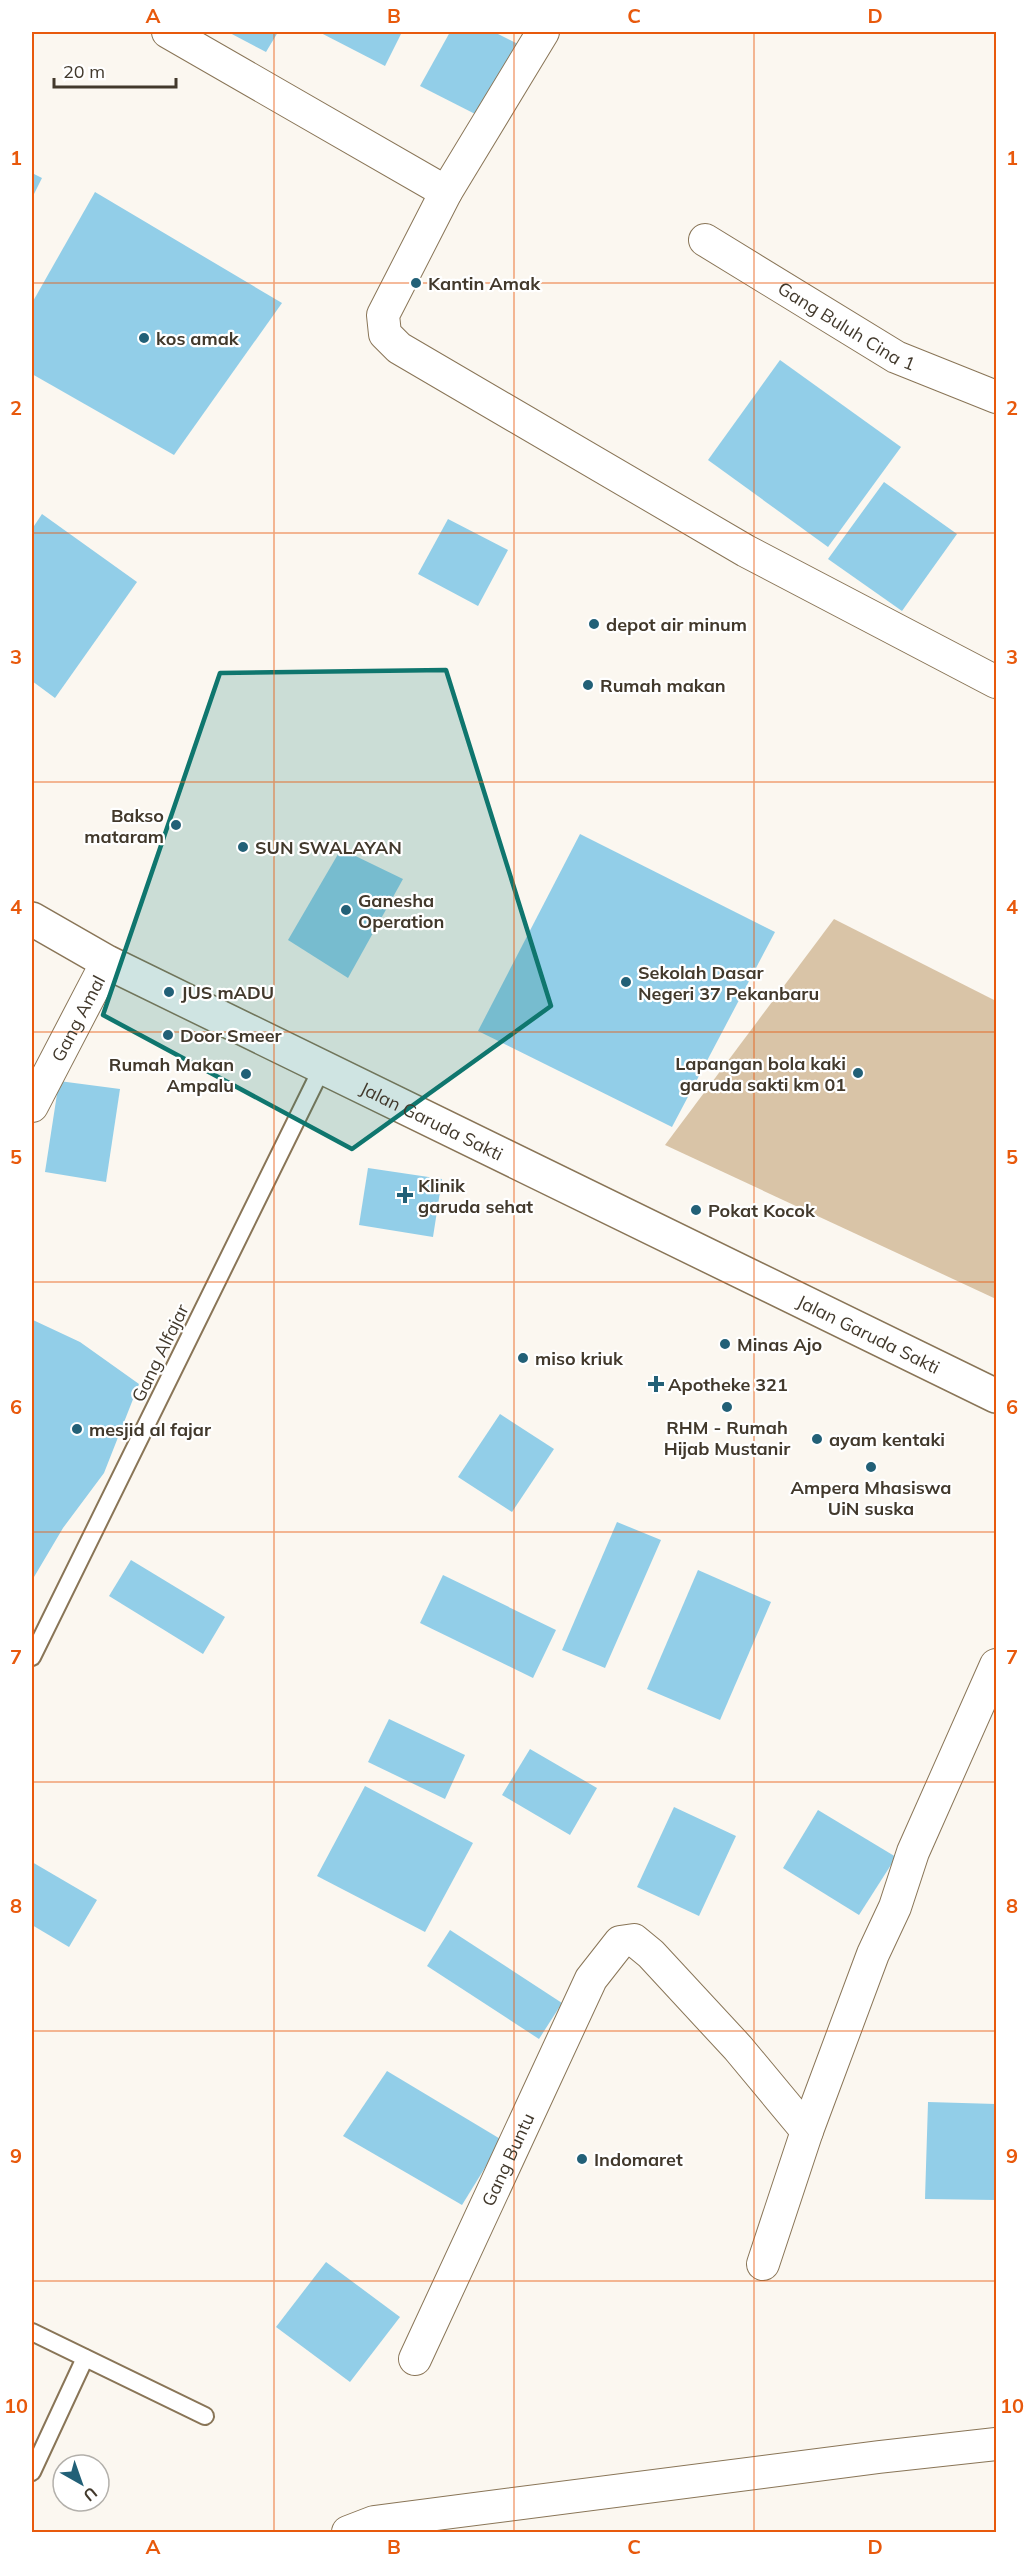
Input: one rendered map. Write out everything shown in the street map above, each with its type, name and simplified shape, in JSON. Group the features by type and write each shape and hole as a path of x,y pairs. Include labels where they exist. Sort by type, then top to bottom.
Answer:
{"highway":[{"name":"Jalan Garuda Sakti","path":"32,919 107,962 996,1396"}],"street":[{"path":"168,32 447,192"},
{"path":"543,32 447,192 383,315 385,334 399,348 746,551 996,682"},
{"name":"Gang Buluh Cina 1","path":"705,240 896,357 996,397"},
{"name":"Gang Amal","path":"32,1106 107,962"},
{"path":"763,2264 807,2131 873,1954 895,1907 913,1852 996,1665"},
{"name":"Gang Buntu","path":"415,2359 591,1979 620,1942 634,1940 651,1954 738,2048 807,2131"},
{"path":"348,2532 386,2520 996,2444"}],"lane":[{"name":"Gang Alfajar","path":"32,1657 323,1066"},
{"path":"32,2331 205,2416"},
{"path":"32,2472 85,2358"}],"highlighted area":[{"path":"446,670 551,1006 352,1149 103,1015 220,673"}],"shaded area":[{"name":"Lapangan bola kaki garuda sakti km 01","path":"834,919 996,1001 996,1299 665,1145"}],"building":[{"path":"228,32 278,32 266,52"},
{"path":"319,32 402,32 385,66"},
{"path":"450,32 494,32 520,45 481,117 420,86"},
{"path":"32,173 42,178 32,198"},
{"name":"kos amak","path":"95,192 282,303 174,455 32,374 32,303"},
{"path":"780,360 901,447 828,547 708,460"},
{"path":"884,482 957,534 902,611 828,559"},
{"path":"42,514 137,582 55,698 32,681 32,529"},
{"path":"448,519 508,550 478,606 418,574"},
{"name":"Sekolah Dasar Negeri 37 Pekanbaru","path":"580,834 775,932 672,1127 478,1031"},
{"name":"Ganesha Operation","path":"341,849 403,879 348,978 288,940"},
{"path":"59,1081 120,1089 106,1182 45,1172"},
{"path":"368,1168 442,1179 433,1237 359,1225"},
{"name":"mesjid al fajar","path":"33,1320 80,1342 139,1384 104,1473 63,1528 34,1577 32,1575"},
{"path":"500,1414 554,1449 512,1512 458,1477"},
{"path":"617,1522 661,1540 605,1668 562,1650"},
{"path":"131,1560 225,1617 203,1654 109,1596"},
{"path":"698,1570 771,1602 720,1720 647,1689"},
{"path":"443,1575 556,1630 533,1678 420,1623"},
{"path":"389,1719 465,1755 445,1799 368,1762"},
{"path":"530,1749 597,1788 570,1835 502,1795"},
{"path":"365,1786 473,1843 425,1932 317,1876"},
{"path":"674,1807 736,1836 699,1916 637,1887"},
{"path":"818,1810 896,1857 859,1915 783,1868"},
{"path":"32,1862 97,1900 69,1947 32,1925"},
{"path":"450,1930 562,2003 539,2039 427,1966"},
{"path":"387,2071 502,2140 462,2205 343,2136"},
{"path":"928,2102 996,2104 996,2200 925,2199"},
{"path":"326,2262 400,2317 350,2382 276,2327"}],"place":[{"name":"Kantin Amak","path":"416,283"},
{"name":"kos amak","path":"144,338"},
{"name":"depot air minum","path":"594,624"},
{"name":"Rumah makan","path":"588,685"},
{"name":"Bakso mataram","path":"176,825"},
{"name":"SUN SWALAYAN","path":"243,847"},
{"name":"Ganesha Operation","path":"346,910"},
{"name":"Sekolah Dasar Negeri 37 Pekanbaru","path":"626,982"},
{"name":"JUS mADU","path":"169,992"},
{"name":"Door Smeer","path":"168,1035"},
{"name":"Lapangan bola kaki garuda sakti km 01","path":"858,1073"},
{"name":"Rumah Makan Ampalu","path":"246,1074"},
{"name":"Klinik garuda sehat","path":"405,1195"},
{"name":"Pokat Kocok","path":"696,1210"},
{"name":"Minas Ajo","path":"725,1344"},
{"name":"miso kriuk","path":"523,1358"},
{"name":"Apotheke 321","path":"656,1384"},
{"name":"RHM - Rumah Hijab Mustanir","path":"727,1407"},
{"name":"mesjid al fajar","path":"77,1429"},
{"name":"ayam kentaki","path":"817,1439"},
{"name":"Ampera Mhasiswa UiN suska","path":"871,1467"},
{"name":"Indomaret","path":"582,2159"}]}
